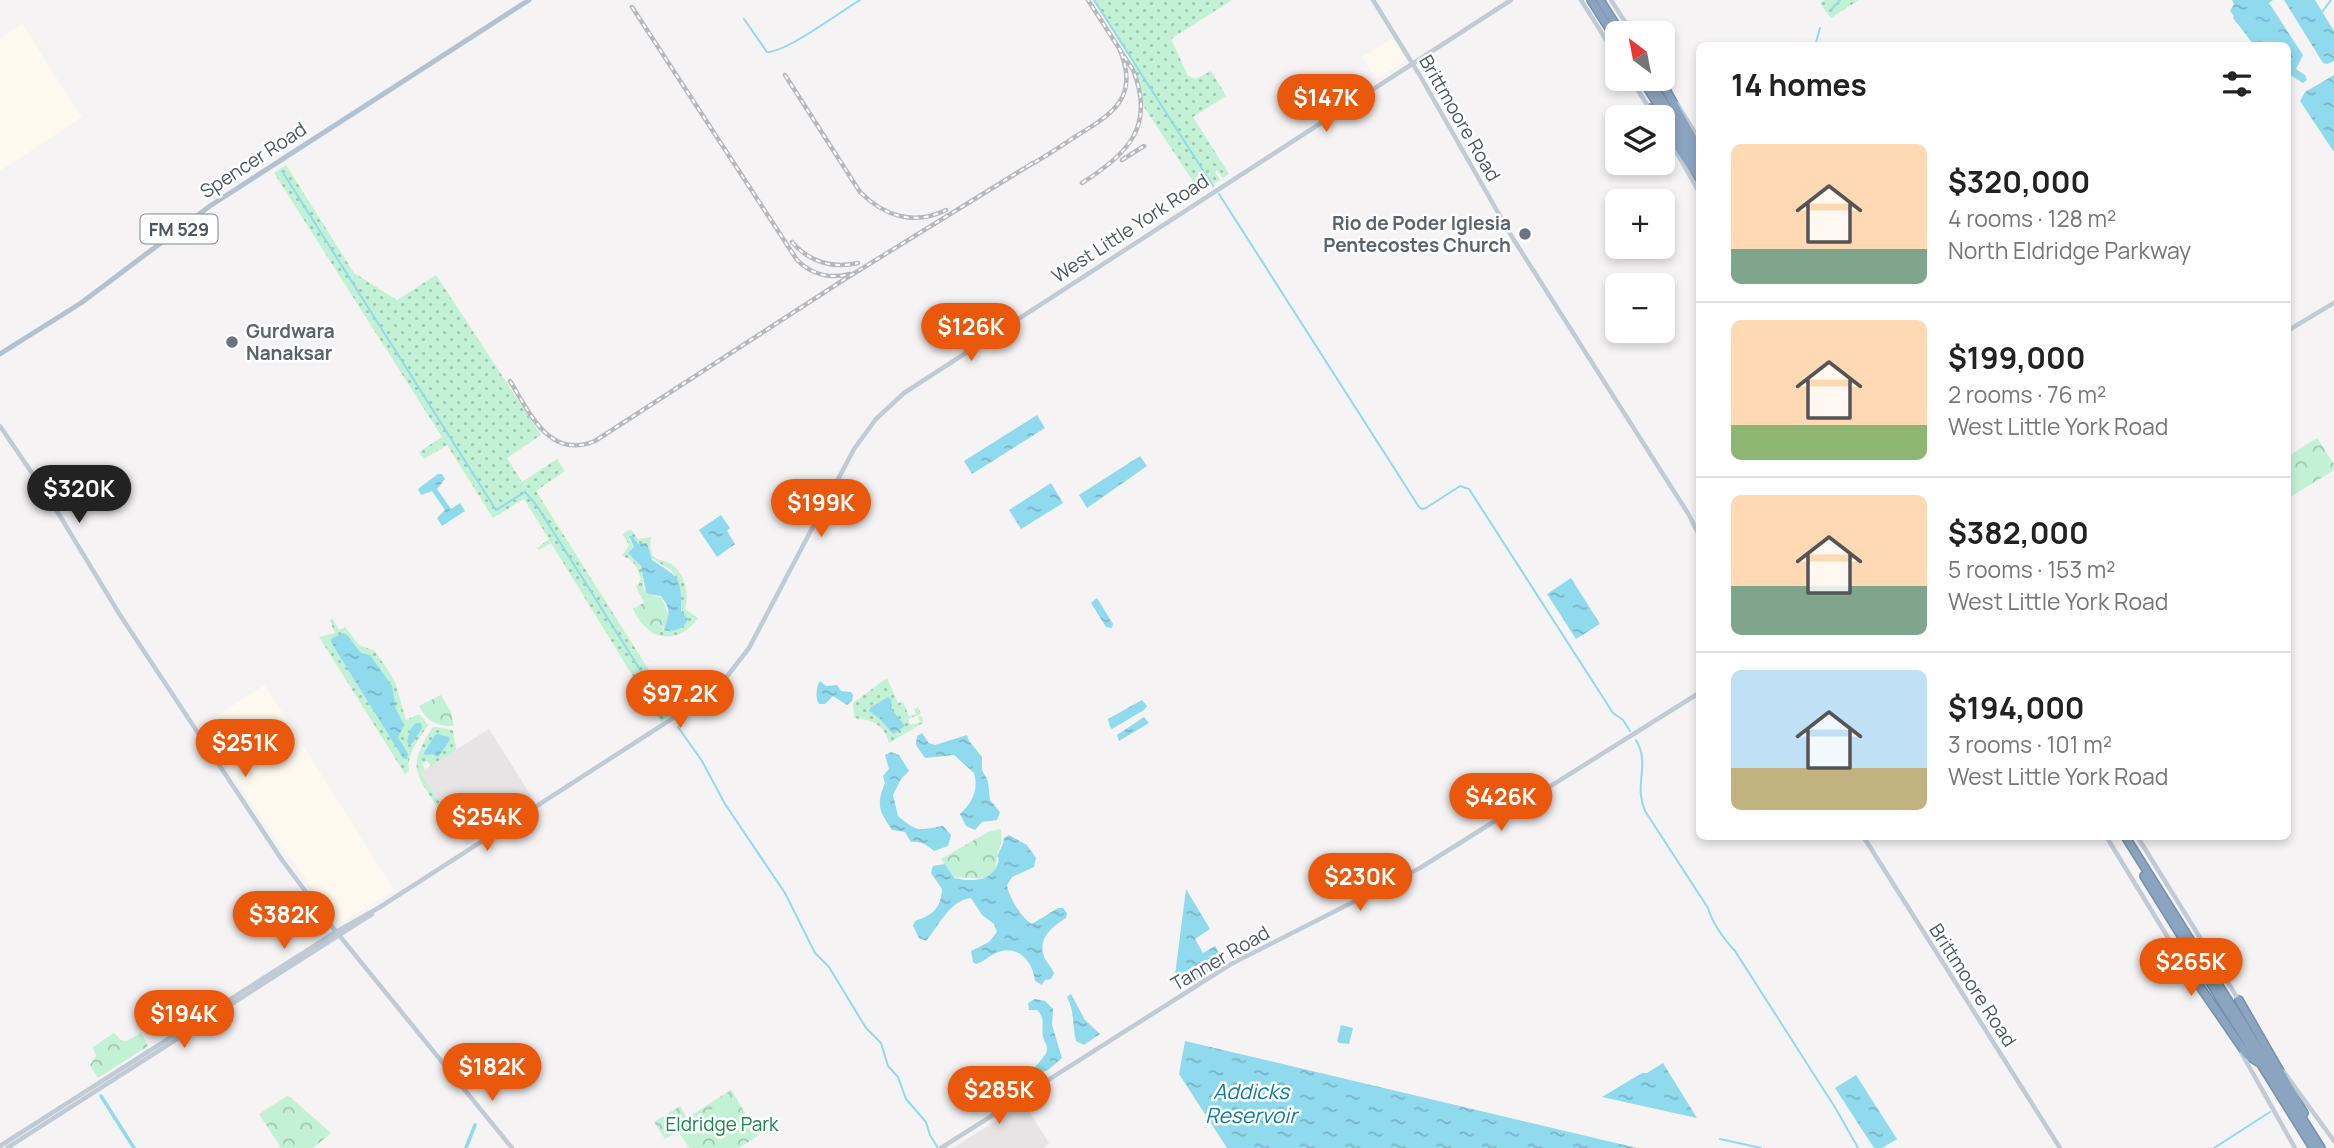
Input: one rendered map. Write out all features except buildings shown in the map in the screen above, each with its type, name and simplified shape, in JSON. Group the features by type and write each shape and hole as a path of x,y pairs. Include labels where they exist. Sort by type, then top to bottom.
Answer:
{"highway":[{"path":"1591,0 1605,22"},
{"path":"1600,0 1613,21"},
{"path":"1649,91 1696,166"},
{"path":"1657,91 1696,153"},
{"path":"1668,91 1696,143"},
{"path":"1675,145 1696,174"},
{"path":"2121,840 2313,1148"},
{"path":"2128,840 2321,1148"},
{"path":"2183,962 2247,1055 2260,1063"},
{"path":"2239,1000 2305,1113 2310,1129"}],"main road":[{"name":"Spencer Road","path":"0,354 81,303 217,201 529,0"},
{"name":"Brittmoore Road","path":"1373,0 1413,63 1512,237 1696,530"},
{"name":"West Little York Road","path":"7,1148 143,1057 678,717 717,686 737,664 757,634 854,449 876,419 904,393 1511,0"},
{"path":"1581,0 1605,38"},
{"path":"1611,0 1624,21"},
{"path":"1669,91 1696,134"},
{"path":"1675,150 1696,187"},
{"path":"2291,329 2334,303"},
{"path":"0,419 2,428 50,498 101,584 282,860 338,934 512,1148"},
{"name":"Tanner Road","path":"941,1148 1231,964 1420,869 1696,695"},
{"name":"Brittmoore Road","path":"1866,840 2060,1148"},
{"path":"2108,840 2264,1088 2295,1148"},
{"path":"2139,840 2287,1076 2334,1141"},
{"name":"West Little York Road","path":"0,1146 95,1088"}],"shaded area":[{"path":"22,24 82,117 0,171 0,38"},
{"path":"1392,38 1405,58 1403,63 1376,79 1362,57"},
{"path":"265,685 394,890 340,924 273,836 200,726"},
{"path":"489,729 535,802 466,845 421,772"},
{"path":"1024,1103 1049,1143 1044,1148 953,1148"}],"green space":[{"path":"1093,0 1232,0 1171,39 1188,76 1196,79 1211,71 1226,96 1193,117 1229,174 1223,178 1217,170 1215,172 1220,180 1200,192 1142,104 1139,83 1131,64 1133,63"},
{"path":"1825,0 1859,0 1831,18 1820,3"},
{"path":"286,165 354,273 397,300 436,275 541,435 507,458 522,482 557,459 565,471 536,491 676,713 661,722 551,543 539,550 537,548 549,539 524,499 493,518 447,445 424,459 419,452 442,437 274,173"},
{"path":"2317,438 2334,464 2334,470 2291,497 2291,454"},
{"path":"631,529 638,539 651,537 653,557 672,565 684,581 687,598 685,609 698,618 678,635 652,633 659,623 664,630 683,626 680,586 671,570 651,558 648,544 638,544 628,537 634,547 629,555 640,566 644,588 647,593 662,598 653,597 644,602 636,587 641,579 637,568 633,562 622,556 629,545 622,534"},
{"path":"653,597 662,598 670,618 664,628 659,624 652,633 641,623 633,609"},
{"path":"332,618 339,630 345,627 359,645 375,651 395,682 406,720 419,714 428,725 414,747 409,759 409,771 405,774 319,637 335,633 330,621"},
{"path":"887,678 898,703 903,702 909,716 916,714 914,709 918,707 921,714 908,719 910,725 920,722 918,717 922,716 923,723 889,743 884,731 876,724 854,718 853,703"},
{"path":"441,695 451,712 454,726 433,722 419,706"},
{"path":"435,727 453,730 456,750 431,766 427,761 422,764 425,769 421,773 451,820 449,822 425,788 417,771 421,748"},
{"path":"1001,829 996,867 990,876 953,877 941,859 988,832"},
{"path":"114,1033 126,1041 141,1033 148,1046 98,1078 90,1065 96,1056 93,1047"},
{"name":"Eldridge Park","path":"731,1090 759,1135 739,1148 689,1148 678,1131 665,1139 654,1122 680,1106 687,1118"},
{"path":"287,1096 331,1133 313,1148 281,1148 259,1114"},
{"path":"729,1098 740,1114 700,1140 690,1123"}],"water":[{"path":"2232,0 2273,0 2269,3 2303,55 2296,69 2305,75 2307,80 2303,83 2291,76 2291,42 2252,42 2233,18 2230,11 2234,4"},
{"path":"2284,0 2315,0 2334,31 2334,61 2323,63"},
{"path":"2334,75 2334,152 2300,101 2305,92"},
{"path":"1037,415 1045,428 972,474 964,461"},
{"path":"1140,456 1147,466 1087,508 1079,495"},
{"path":"438,474 442,474 445,479 437,489 451,509 460,503 465,511 442,526 437,518 445,510 432,491 421,495 418,489"},
{"path":"1051,483 1063,503 1021,529 1009,510"},
{"path":"721,515 730,528 727,531 735,544 717,557 699,530"},
{"path":"629,536 633,536 638,544 647,543 652,560 677,579 681,591 681,611 688,619 678,629 664,630 668,616 667,605 661,596 646,592 641,566 628,553 634,547"},
{"path":"1571,578 1600,624 1576,639 1547,594"},
{"path":"1097,598 1113,624 1112,628 1106,627 1091,603"},
{"path":"343,633 361,653 370,655 392,686 396,709 404,725 398,737 408,754 407,759 403,758 331,642 331,639"},
{"path":"820,681 826,686 837,685 841,691 851,692 852,701 847,705 833,696 825,704 819,704 816,693"},
{"path":"888,697 892,710 905,726 893,734 869,711"},
{"path":"1142,700 1147,706 1144,710 1112,729 1110,727 1108,719"},
{"path":"1144,717 1149,723 1119,741 1117,735"},
{"path":"416,723 421,723 422,728 410,746 407,742 408,736"},
{"path":"922,733 929,743 935,745 967,735 982,757 982,770 988,781 990,800 1000,812 997,820 982,822 975,830 966,826 960,814 973,796 976,785 974,773 954,755 925,758 916,745 917,736"},
{"path":"435,735 449,737 450,740 438,757 425,755"},
{"path":"891,752 899,755 909,771 901,779 893,795 898,816 919,829 943,826 951,835 948,846 934,851 924,844 911,842 905,832 892,830 882,813 880,803 885,783 883,776 889,769 885,755"},
{"path":"1009,835 1027,845 1036,858 1034,867 1012,877 1007,885 1020,913 1032,924 1058,908 1063,908 1067,913 1066,918 1047,934 1044,940 1045,959 1054,973 1051,979 1045,980 1042,985 1035,981 1028,961 1011,950 993,954 976,964 973,962 971,951 989,942 997,932 994,924 982,915 971,898 951,909 926,941 919,938 913,926 915,921 935,910 940,901 942,889 931,873 933,866 945,864 954,878 974,880 986,877 995,869 1004,838"},
{"path":"1186,889 1210,929 1195,939 1203,953 1215,946 1224,962 1178,991 1174,983"},
{"path":"1071,994 1085,1020 1100,1034 1084,1045 1076,1041 1067,997"},
{"path":"1035,999 1045,1001 1053,1009 1052,1025 1062,1058 1048,1070 1033,1076 1032,1071 1047,1049 1041,1016 1037,1010 1029,1010 1028,1003"},
{"path":"1341,1025 1353,1028 1349,1044 1337,1041"},
{"name":"Addicks Reservoir","path":"1185,1041 1637,1148 1227,1148 1179,1074"},
{"path":"1663,1063 1697,1118 1602,1097 1642,1073 1647,1073"},
{"path":"1856,1075 1897,1139 1882,1148 1874,1148 1835,1088"}],"waterway":[{"path":"744,19 767,52 775,51 860,0"},
{"path":"1094,0 1213,186"},
{"path":"1830,11 1840,0"},
{"path":"2322,12 2331,0"},
{"path":"1816,42 1820,28"},
{"path":"282,171 496,510 525,492 537,506 668,714"},
{"path":"1219,194 1419,507 1426,508 1460,486 1469,489 1613,713 1623,720 1630,731"},
{"path":"678,727 702,761 725,804 785,893 815,953 829,967 866,1028 881,1043 888,1066 898,1077 906,1099 926,1122 938,1148"},
{"path":"1636,740 1642,758 1641,792 1645,811 1708,908 1719,931 1735,951 1836,1109 1858,1148"},
{"path":"101,1096 134,1148"},
{"path":"2214,1148 2270,1112"},
{"path":"466,1148 475,1125"},
{"path":"1720,1139 1761,1148"}],"railway":[{"path":"1082,183 1124,150 1139,123 1141,108 1133,70 1088,0"},
{"path":"632,7 797,260 822,274 850,274"},
{"path":"1026,167 1100,121 1119,103 1127,80 1119,48"},
{"path":"785,75 860,192 869,200 889,212 911,218 934,215 946,210"},
{"path":"1122,160 1144,146"},
{"path":"510,381 534,419 553,439 565,444 579,445 595,441 845,279 1033,163"},
{"path":"792,242 806,255 822,262 840,265 858,263"}],"place":[{"name":"Rio de Poder Iglesia Pentecostes Church","path":"1525,234"},
{"name":"Gurdwara Nanaksar","path":"232,342"}]}
